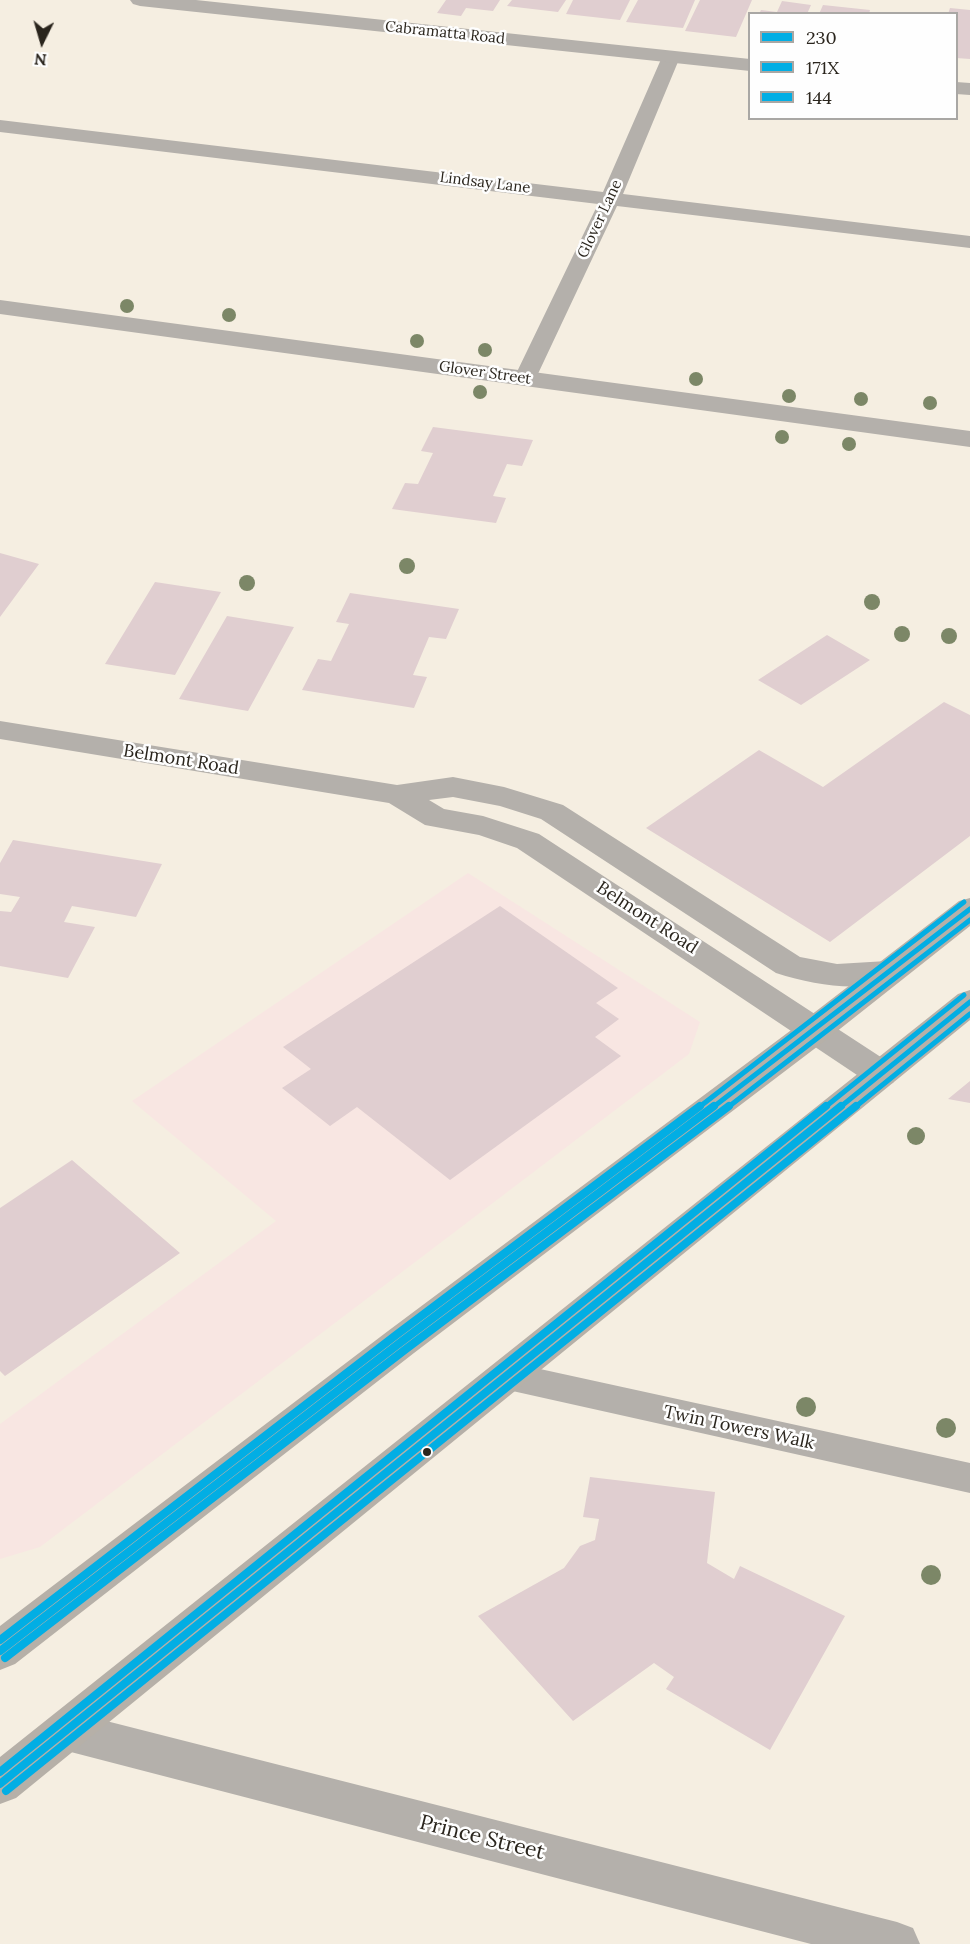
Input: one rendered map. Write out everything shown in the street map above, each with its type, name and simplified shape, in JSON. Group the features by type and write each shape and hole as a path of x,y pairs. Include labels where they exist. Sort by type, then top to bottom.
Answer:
{"highway":[{"path":"0,1651 401,1342 814,1031 970,909"},
{"path":"0,1784 970,1002"}],"street":[{"name":"Cabramatta Road","path":"140,0 748,65"},
{"name":"Glover Street","path":"0,307 970,439"},
{"name":"Belmont Road","path":"0,730 397,795 453,787 504,797 552,812 788,965 836,977 887,972"},
{"name":"Belmont Road","path":"397,795 436,818 483,826 528,841 881,1074"},
{"name":"Prince Street","path":"67,1731 897,1944"}],"lane":[{"name":"Glover Lane","path":"525,378 610,198 671,57"},
{"name":"Lindsay Lane","path":"0,126 970,242"},
{"name":"Twin Towers Walk","path":"508,1376 970,1478"}],"shaded area":[{"path":"468,873 700,1022 689,1054 40,1547 0,1559 0,1424 276,1221 132,1101"}],"building":[{"path":"446,0 500,0 493,11 466,8 461,16 437,13"},
{"path":"512,0 566,0 558,12 507,6"},
{"path":"573,0 630,0 620,20 566,14"},
{"path":"638,0 695,0 683,28 626,22"},
{"path":"700,0 752,0 736,37 685,31"},
{"path":"782,1 811,5 808,12 777,12"},
{"path":"823,5 870,10 870,12 820,12"},
{"path":"950,8 970,10 970,59 958,58 958,12 949,12"},
{"path":"433,427 533,440 522,466 507,464 493,496 506,498 496,523 392,509 405,483 418,484 433,453 421,451"},
{"path":"0,553 39,564 0,617"},
{"path":"155,582 221,592 175,675 105,664"},
{"path":"350,593 459,609 446,639 429,637 413,675 427,677 414,708 302,690 318,659 331,661 349,624 336,622"},
{"path":"227,616 294,627 248,711 179,699"},
{"path":"827,635 870,660 801,705 758,680"},
{"path":"944,702 970,715 970,836 830,942 646,828 759,750 823,787"},
{"path":"13,840 162,864 136,917 72,906 64,922 95,927 68,978 0,966 0,911 11,912 20,897 0,894 0,863"},
{"path":"500,906 618,988 596,1003 619,1019 595,1037 621,1056 450,1180 357,1107 330,1126 282,1088 311,1069 283,1047"},
{"path":"970,1081 970,1103 948,1099"},
{"path":"72,1160 180,1253 5,1376 0,1371 0,1208"},
{"path":"590,1477 715,1492 707,1563 734,1579 740,1566 845,1616 770,1750 666,1689 674,1677 654,1663 573,1721 478,1616 564,1568 580,1546 595,1540 599,1519 583,1517"}],"transit line":[{"name":"144","path":"0,1640 396,1335 809,1024 964,902"},
{"name":"230","path":"0,1651 401,1342 814,1031 970,909"},
{"name":"171X","path":"5,1658 406,1349 819,1038 970,920"},
{"name":"144","path":"0,1772 964,995"},
{"name":"230","path":"0,1784 970,1002"},
{"name":"171X","path":"6,1791 970,1014"}]}
